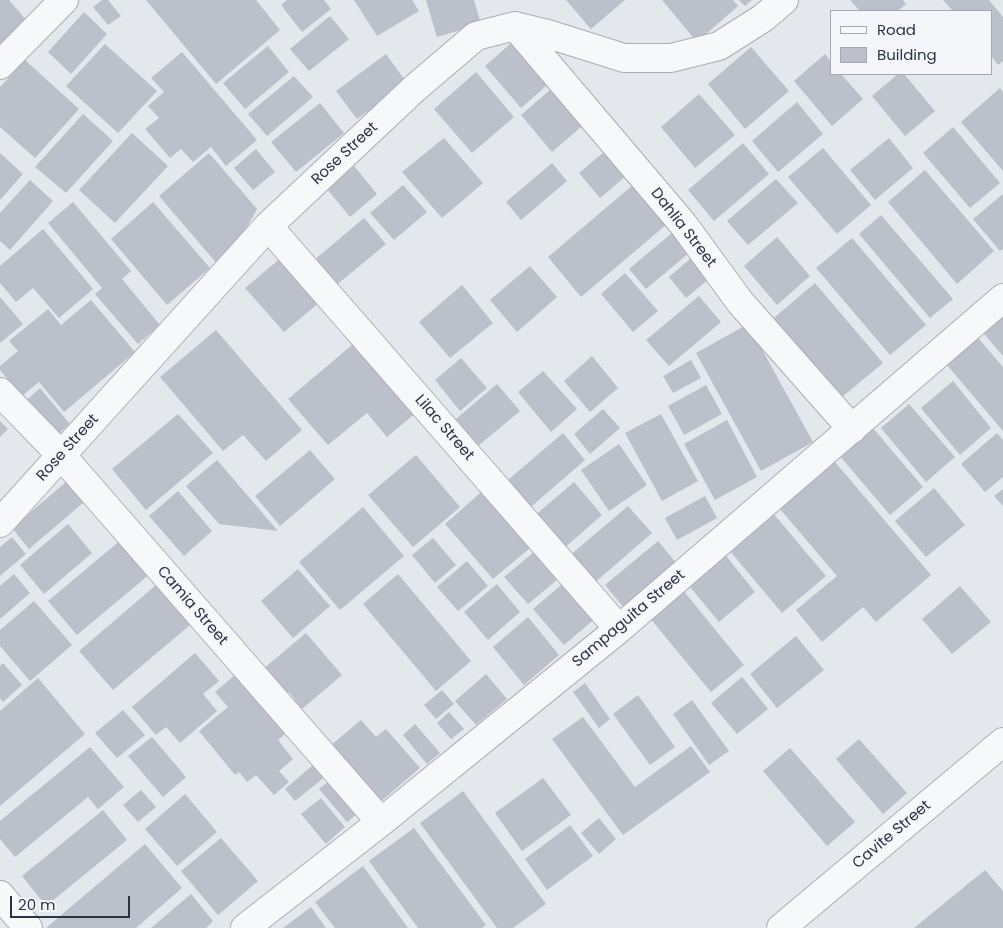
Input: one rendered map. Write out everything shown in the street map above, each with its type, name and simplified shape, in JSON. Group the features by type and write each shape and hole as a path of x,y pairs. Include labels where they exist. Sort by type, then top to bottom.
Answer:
{"street":[{"path":"0,65 64,0"},
{"name":"Rose Street","path":"0,523 268,226 415,88 476,36 515,26 548,34 624,58 671,58 719,46 763,18 784,0"},
{"name":"Dahlia Street","path":"515,26 683,224 740,302 852,429"},
{"name":"Lilac Street","path":"268,226 619,630"},
{"name":"Sampaguita Street","path":"245,928 382,822 619,630 1003,298"},
{"name":"Camia Street","path":"0,392 61,455 382,822"},
{"name":"Cavite Street","path":"781,928 1003,742"}],"building":[{"path":"0,0 9,0 27,21 0,44"},
{"path":"102,0 108,0 121,16 108,25 93,7"},
{"path":"146,0 256,0 280,30 216,84"},
{"path":"287,0 324,0 331,9 302,32 281,5"},
{"path":"354,0 412,0 419,11 377,36"},
{"path":"426,0 474,0 481,24 437,37"},
{"path":"566,0 625,0 591,29"},
{"path":"662,0 733,0 738,6 697,42"},
{"path":"739,0 752,0 745,6"},
{"path":"850,0 903,0 906,4 899,10 859,10"},
{"path":"943,0 989,0 1003,17 1003,61 998,65 993,58 993,10 952,10"},
{"path":"84,12 107,34 71,74 48,52"},
{"path":"330,16 349,39 309,71 290,49"},
{"path":"518,37 554,79 521,108 485,66"},
{"path":"105,44 157,91 118,133 66,86"},
{"path":"268,46 289,72 245,109 223,83"},
{"path":"751,47 789,91 745,129 708,84"},
{"path":"182,52 257,140 226,166 211,147 193,162 181,149 170,158 145,129 159,118 148,106 164,92 151,78"},
{"path":"386,54 407,83 357,119 336,91"},
{"path":"825,54 830,60 830,75 842,75 863,99 832,126 794,81"},
{"path":"25,60 79,109 35,158 0,127 0,87"},
{"path":"476,72 514,117 472,153 434,109"},
{"path":"897,75 905,75 935,111 905,136 872,96"},
{"path":"294,76 313,97 267,136 248,114"},
{"path":"558,83 589,120 552,152 521,115"},
{"path":"1000,88 1003,92 1003,171 961,122"},
{"path":"699,94 735,135 695,168 661,127"},
{"path":"797,102 823,134 778,172 752,141"},
{"path":"320,103 344,133 296,172 271,142"},
{"path":"83,114 113,141 66,193 35,167"},
{"path":"953,127 1000,183 970,208 923,153"},
{"path":"132,133 168,166 115,223 79,190"},
{"path":"444,138 483,183 442,218 402,172"},
{"path":"889,138 913,168 875,200 850,170"},
{"path":"743,143 769,174 714,221 688,190"},
{"path":"611,146 632,171 600,198 579,173"},
{"path":"823,148 871,205 837,234 788,177"},
{"path":"256,149 275,172 253,190 234,168"},
{"path":"0,153 23,174 0,200"},
{"path":"209,153 257,209 231,256 219,266 159,196"},
{"path":"552,163 567,181 521,220 506,202"},
{"path":"354,166 377,194 350,217 327,189"},
{"path":"925,170 994,251 957,284 888,202"},
{"path":"640,179 673,219 581,297 548,257"},
{"path":"776,179 798,203 748,245 727,221"},
{"path":"30,180 53,201 10,250 0,241 0,213"},
{"path":"403,185 427,212 394,240 370,213"},
{"path":"1003,194 1003,249 1000,251 973,219"},
{"path":"73,202 131,271 122,279 160,325 138,344 95,294 102,288 48,223"},
{"path":"153,202 210,268 167,305 111,239"},
{"path":"881,215 953,299 930,318 859,234"},
{"path":"364,218 386,244 334,287 313,261"},
{"path":"43,229 93,289 59,318 33,288 16,302 0,283 0,266"},
{"path":"672,233 689,253 646,289 629,269"},
{"path":"777,237 810,276 777,305 744,266"},
{"path":"852,238 926,325 890,355 816,268"},
{"path":"699,251 717,272 686,298 669,277"},
{"path":"282,257 320,302 284,332 245,288"},
{"path":"530,266 557,297 517,332 490,300"},
{"path":"625,273 658,311 633,332 601,294"},
{"path":"815,283 883,363 836,402 769,322"},
{"path":"462,285 493,323 450,358 419,322"},
{"path":"699,296 721,322 669,366 646,340"},
{"path":"0,297 23,324 0,343"},
{"path":"91,300 135,352 64,412 39,382 22,396 0,370 0,366 18,351 9,341 48,309 61,325"},
{"path":"1003,308 1003,356 979,328"},
{"path":"748,324 813,442 761,471 696,353"},
{"path":"216,330 302,430 266,461 243,435 223,451 160,377"},
{"path":"973,332 1003,367 1003,431 941,358"},
{"path":"358,340 418,411 387,437 367,413 328,445 288,399"},
{"path":"592,356 618,388 590,412 564,381"},
{"path":"461,358 487,388 460,411 435,380"},
{"path":"691,360 701,378 673,393 663,376"},
{"path":"543,371 577,409 551,432 518,392"},
{"path":"953,381 991,428 960,455 921,408"},
{"path":"497,384 520,411 478,446 456,419"},
{"path":"706,385 722,414 684,435 668,406"},
{"path":"40,388 70,424 49,441 20,406"},
{"path":"909,404 955,457 926,482 881,428"},
{"path":"603,409 620,428 590,454 574,434"},
{"path":"178,414 213,453 146,510 112,469"},
{"path":"661,414 698,481 662,501 625,433"},
{"path":"727,420 757,477 715,500 684,444"},
{"path":"0,421 8,429 0,437"},
{"path":"872,427 923,487 890,515 839,455"},
{"path":"563,433 585,460 525,512 502,485"},
{"path":"997,433 1003,440 1003,477 985,492 961,464"},
{"path":"619,444 647,485 609,511 581,470"},
{"path":"310,450 335,479 280,526 255,496"},
{"path":"416,455 460,507 413,547 368,495"},
{"path":"217,460 278,531 219,524 186,486"},
{"path":"835,462 931,575 876,622 863,607 822,642 796,610 837,576 780,509"},
{"path":"66,482 84,502 29,549 12,528"},
{"path":"574,482 602,515 562,550 533,517"},
{"path":"488,486 536,543 493,579 445,524"},
{"path":"934,488 965,525 926,557 895,521"},
{"path":"1003,489 1003,506 994,496"},
{"path":"178,491 212,531 184,556 149,516"},
{"path":"705,496 717,518 677,540 665,518"},
{"path":"628,506 652,533 592,585 568,557"},
{"path":"363,507 404,556 340,610 299,562"},
{"path":"772,512 826,576 782,613 729,550"},
{"path":"68,524 92,553 44,594 20,565"},
{"path":"12,537 26,554 0,576 0,547"},
{"path":"433,538 456,565 435,583 412,555"},
{"path":"122,539 151,573 77,635 48,601"},
{"path":"658,541 677,564 625,609 605,585"},
{"path":"540,547 563,575 528,604 504,577"},
{"path":"723,552 755,592 719,622 686,582"},
{"path":"467,561 488,586 458,611 437,587"},
{"path":"298,569 330,606 293,638 261,601"},
{"path":"14,574 30,593 0,619 0,586"},
{"path":"398,574 471,661 436,691 363,604"},
{"path":"566,581 597,617 564,645 533,609"},
{"path":"497,584 520,612 488,640 464,612"},
{"path":"156,585 190,625 113,690 79,651"},
{"path":"960,586 991,622 952,654 922,619"},
{"path":"682,589 744,665 711,692 649,617"},
{"path":"34,601 72,645 30,681 0,646 0,630"},
{"path":"528,617 559,655 524,685 493,647"},
{"path":"306,633 342,675 302,709 289,692 284,696 262,670"},
{"path":"796,636 824,670 777,708 750,674"},
{"path":"195,653 219,681 203,694 217,711 180,743 166,727 156,735 132,707"},
{"path":"3,663 22,685 3,702 0,698 0,666"},
{"path":"236,674 292,728 278,740 293,759 279,771 289,782 274,795 256,775 247,782 239,772 235,775 199,731 228,707 215,692"},
{"path":"486,674 507,699 476,725 455,701"},
{"path":"742,677 768,709 737,734 711,703"},
{"path":"38,678 85,734 0,806 0,711"},
{"path":"585,683 610,719 599,728 573,692"},
{"path":"442,690 454,704 436,719 424,705"},
{"path":"638,695 675,747 650,765 613,714"},
{"path":"692,700 729,751 709,765 673,714"},
{"path":"123,710 145,735 117,758 95,733"},
{"path":"449,712 464,729 451,739 437,723"},
{"path":"583,717 635,787 691,746 710,772 623,835 552,739"},
{"path":"361,720 376,737 386,729 420,768 379,803 330,746"},
{"path":"415,724 440,753 427,764 403,735"},
{"path":"152,737 186,777 163,797 128,756"},
{"path":"859,739 907,793 883,814 836,759"},
{"path":"90,747 124,787 98,809 88,797 15,857 0,839 0,821"},
{"path":"790,748 855,822 827,846 763,771"},
{"path":"320,759 331,772 295,801 285,789"},
{"path":"335,776 363,809 347,822 319,789"},
{"path":"543,778 571,815 522,851 495,813"},
{"path":"141,790 156,807 138,822 123,805"},
{"path":"463,791 546,904 513,928 497,928 420,823"},
{"path":"185,794 217,832 177,866 145,829"},
{"path":"321,798 345,827 326,844 301,814"},
{"path":"103,810 127,840 46,906 22,876"},
{"path":"599,818 616,839 599,854 581,833"},
{"path":"570,825 593,856 547,890 525,859"},
{"path":"414,828 486,925 482,928 418,928 369,861"},
{"path":"221,838 258,881 218,915 181,871"},
{"path":"145,844 182,888 136,928 46,928"},
{"path":"363,866 408,928 335,928 315,902"},
{"path":"985,870 1003,891 1003,928 914,928"},
{"path":"191,894 213,921 206,928 151,928"},
{"path":"311,907 326,928 283,928"}]}
